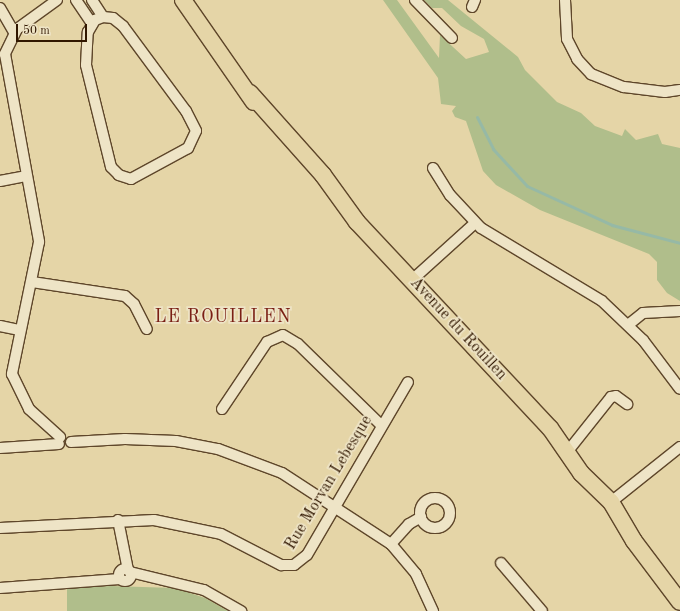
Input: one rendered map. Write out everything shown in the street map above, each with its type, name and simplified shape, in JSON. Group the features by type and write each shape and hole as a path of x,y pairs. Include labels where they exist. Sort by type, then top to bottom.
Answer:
{"main road":[{"name":"Avenue du Rouillen","path":"183,0 250,93 269,128 318,184 347,209 570,454 615,499 650,560 680,601"}],"street":[{"path":"57,0 14,32 6,49 26,176 38,238 32,282 19,330 12,369 16,386 29,409 65,448 71,442 148,439 213,448 282,473 335,505 391,544 416,574 432,611"},
{"path":"76,0 92,24 86,65 111,166 118,175 131,178 188,148 196,131 186,111 123,26 113,18 103,17 92,24"},
{"path":"92,0 103,17"},
{"path":"415,0 452,38"},
{"path":"565,0 567,39 577,59 591,74 624,87 660,92 680,90"},
{"path":"0,8 14,32"},
{"path":"433,168 450,195 475,223 588,291 628,325 654,352 680,390"},
{"path":"0,181 26,176"},
{"path":"412,280 475,223"},
{"path":"32,282 125,296 134,304 147,329"},
{"path":"628,325 643,313 680,311"},
{"path":"0,326 19,330"},
{"path":"222,409 267,342 283,335 298,344 381,425"},
{"name":"Rue Morvan Lebesque","path":"0,528 118,520 154,520 211,531 289,566 304,560 381,425 408,382"},
{"path":"570,454 611,397 616,396 627,404"},
{"path":"0,448 59,441"},
{"path":"615,499 680,447"},
{"path":"391,544 409,524 421,517"},
{"path":"118,520 125,574"},
{"path":"501,562 542,611"},
{"path":"0,588 90,581 125,574 146,576 204,590 241,611"}],"green space":[{"path":"383,0 397,0 439,58 440,35 466,59 489,52 484,39 461,26 442,8 432,8 424,0 448,0 518,57 525,70 557,102 581,113 595,126 622,136 625,129 636,140 658,134 662,144 680,148 680,301 667,293 657,280 657,262 649,254 540,210 496,185 483,171 466,121 455,117 452,111 456,106 441,104 438,78"},
{"path":"110,586 175,588 205,598 228,611 67,611 67,588"}],"waterway":[{"path":"477,117 493,149 527,186 612,225 680,243"}],"district":[{"name":"LE ROUILLEN","path":"223,317"}]}
